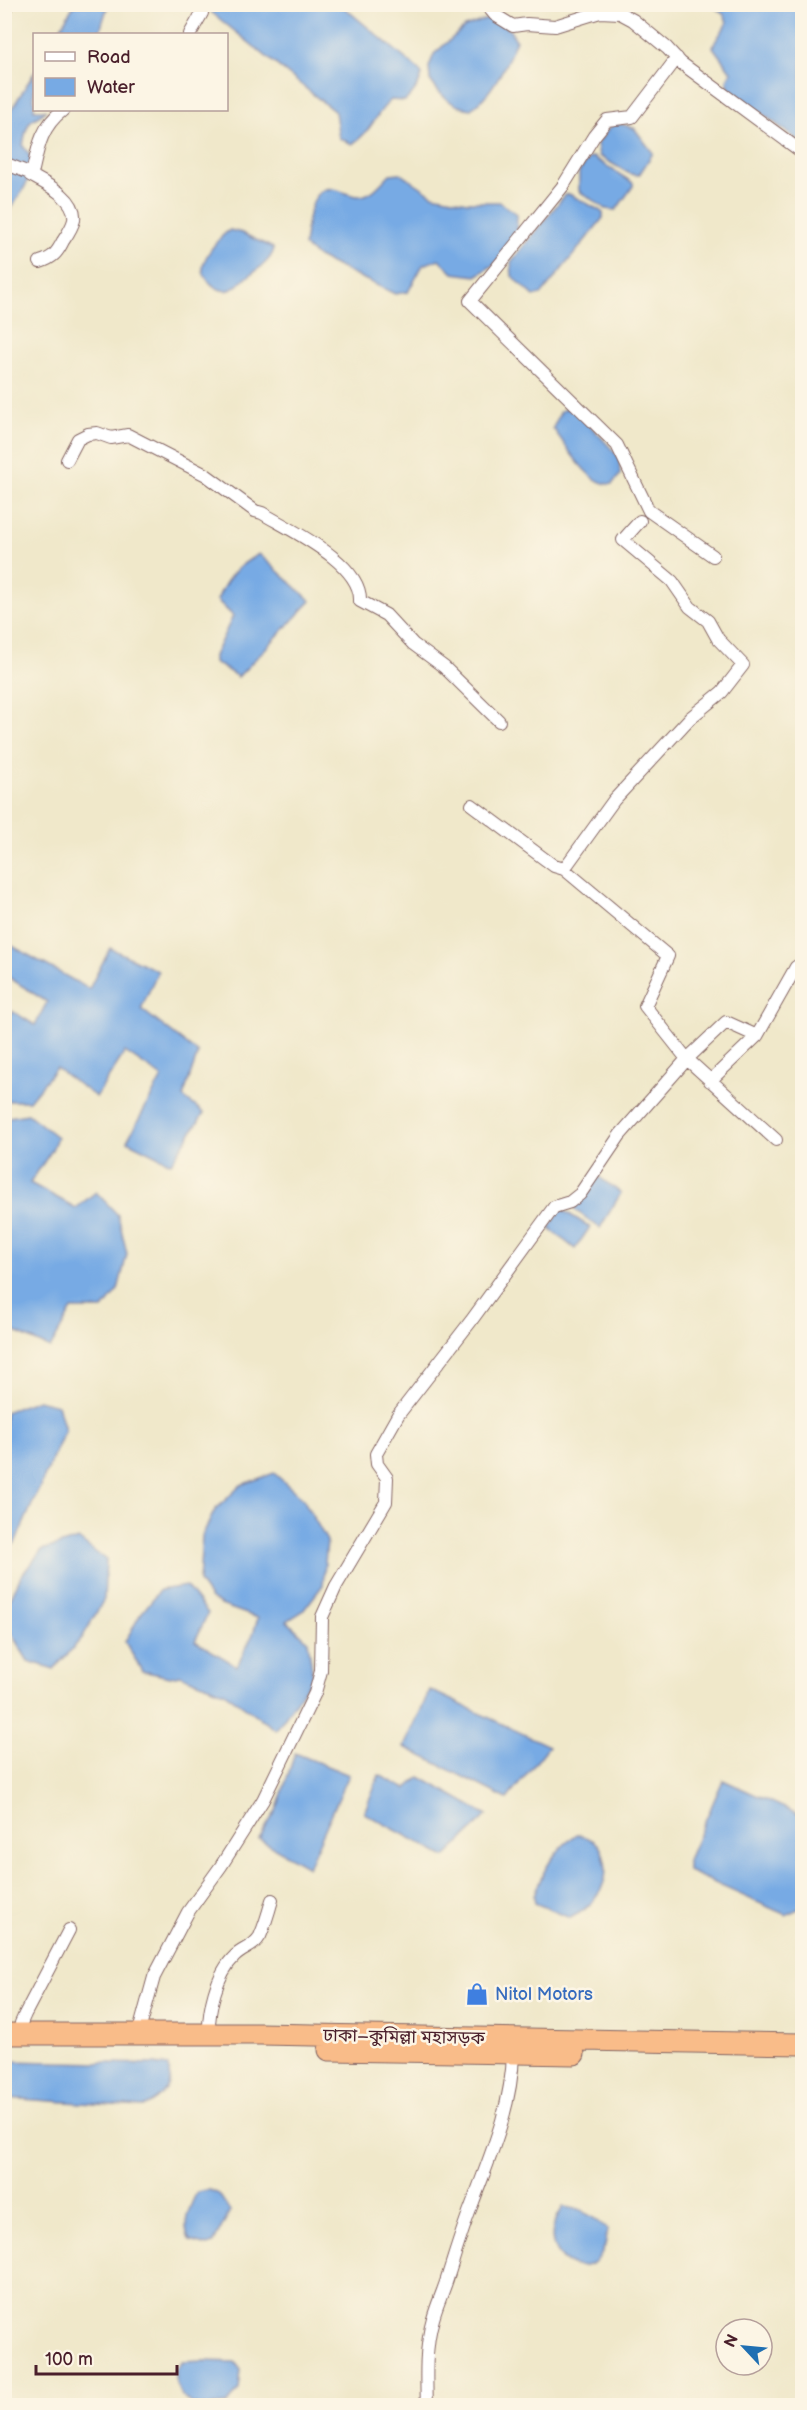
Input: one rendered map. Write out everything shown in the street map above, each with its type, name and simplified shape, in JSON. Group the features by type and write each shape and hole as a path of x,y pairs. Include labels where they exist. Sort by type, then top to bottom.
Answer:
{"highway":[{"name":"ঢাকা–কুমিল্লা মহাসড়ক","path":"13,2034 283,2035 802,2044"},
{"name":"ঢাকা–কুমিল্লা মহাসড়ক","path":"4,2048 238,2048 513,2054 802,2056"}],"street":[{"path":"4,11 8,4"},
{"path":"191,33 202,13 202,4"},
{"path":"486,4 495,15 513,26 526,24 555,26 599,8 620,13 633,20 677,58 802,152"},
{"path":"677,58 632,117 607,120 594,136 563,186 470,301 617,445 649,511 713,556"},
{"path":"30,175 40,138 53,118 62,111"},
{"path":"4,163 30,175 66,199 74,211 73,223 58,251 54,257 40,262"},
{"path":"67,460 78,440 88,434 97,433 111,438 128,435 206,476 255,511 331,555 348,572 360,593 360,601 386,615 413,644 444,667 499,721"},
{"path":"564,869 614,800 690,718 722,692 743,665 718,639 708,621 690,607 672,581 623,540 640,521"},
{"path":"472,805 554,866 564,869 668,956 645,1006 687,1059 776,1140"},
{"path":"710,1081 757,1036 796,967 802,963"},
{"path":"138,2035 154,1977 188,1912 221,1866 263,1800 315,1693 322,1663 320,1630 322,1617 336,1586 386,1502 387,1478 377,1464 376,1454 398,1415 471,1322 554,1207 570,1202 580,1194 620,1135 687,1059 726,1022 757,1036"},
{"path":"209,2036 208,2017 216,1990 235,1956 250,1947 259,1937 272,1900"},
{"path":"13,2034 21,2023 69,1930"},
{"path":"427,2406 427,2364 433,2319 453,2254 490,2160 507,2107 512,2083 513,2054"}],"water":[{"path":"74,5 108,5 99,33 58,33"},
{"path":"211,5 341,5 419,70 422,75 421,79 405,101 391,100 365,133 352,144 339,138 335,112 211,12"},
{"path":"712,5 802,5 802,143 729,89 727,80 731,72 713,47 727,22 724,15"},
{"path":"487,19 505,25 516,40 508,59 486,95 471,109 464,108 448,100 438,91 430,80 429,67 434,54 465,27"},
{"path":"33,75 33,111 45,111 29,123 23,146 29,154 31,171 5,217 5,120"},
{"path":"614,122 634,128 653,153 639,175 630,174 599,156 597,144"},
{"path":"593,157 633,183 616,210 606,209 579,191 579,172 589,158"},
{"path":"400,173 433,195 467,202 499,202 517,214 516,240 495,264 476,276 453,273 439,259 423,265 408,292 395,294 318,257 304,246 310,210 319,194 325,189 365,195 377,188 390,174"},
{"path":"569,194 599,210 603,213 603,218 541,295 534,296 512,276 511,262 565,195"},
{"path":"230,230 242,233 273,248 273,252 263,265 232,289 222,290 205,277 203,267 213,247"},
{"path":"568,408 575,409 619,457 620,475 612,484 603,483 586,472 553,428 561,411"},
{"path":"259,554 311,601 238,677 214,662 214,656 233,616 217,600 234,573"},
{"path":"5,942 89,989 110,948 158,971 141,1009 198,1053 183,1097 204,1113 171,1163 127,1141 162,1077 125,1052 96,1097 56,1068 29,1101 5,1101 5,1024 12,1011 35,1025 47,1002 5,975"},
{"path":"28,1114 57,1137 52,1150 30,1183 76,1208 96,1192 118,1215 127,1254 118,1290 103,1309 72,1309 50,1348 9,1329 5,1338 5,1129 9,1117"},
{"path":"595,1174 621,1193 600,1228 574,1209"},
{"path":"561,1209 590,1227 575,1249 549,1228"},
{"path":"38,1400 58,1405 65,1430 15,1543 5,1548 5,1412"},
{"path":"274,1473 303,1499 327,1541 323,1585 303,1611 287,1621 308,1641 313,1677 276,1730 224,1692 180,1675 170,1677 142,1671 125,1642 140,1615 160,1590 186,1586 208,1613 195,1641 237,1666 253,1634 258,1618 221,1605 211,1599 199,1582 202,1536 215,1510 241,1485"},
{"path":"78,1539 106,1560 104,1599 82,1638 54,1669 28,1661 5,1623 5,1610 21,1576 42,1550"},
{"path":"430,1690 549,1746 507,1799 404,1747"},
{"path":"295,1753 349,1775 308,1867 259,1839 277,1809"},
{"path":"379,1775 406,1789 420,1777 487,1815 445,1857 364,1813"},
{"path":"723,1780 802,1816 802,1907 786,1915 688,1871 688,1860"},
{"path":"577,1834 597,1843 604,1856 606,1868 603,1886 593,1901 570,1918 535,1903 534,1896 550,1861"},
{"path":"5,2061 154,2064 168,2066 170,2079 160,2096 143,2107 5,2098"},
{"path":"210,2190 219,2194 230,2211 213,2244 207,2246 190,2241 186,2222 197,2192"},
{"path":"563,2207 587,2214 607,2229 604,2247 597,2259 588,2265 577,2266 567,2262 558,2254 553,2243 553,2229"},
{"path":"182,2362 235,2362 241,2370 239,2389 227,2405 207,2407 196,2405 186,2400 179,2391 175,2370"}],"place":[{"name":"Nitol Motors","path":"477,1994"}]}
